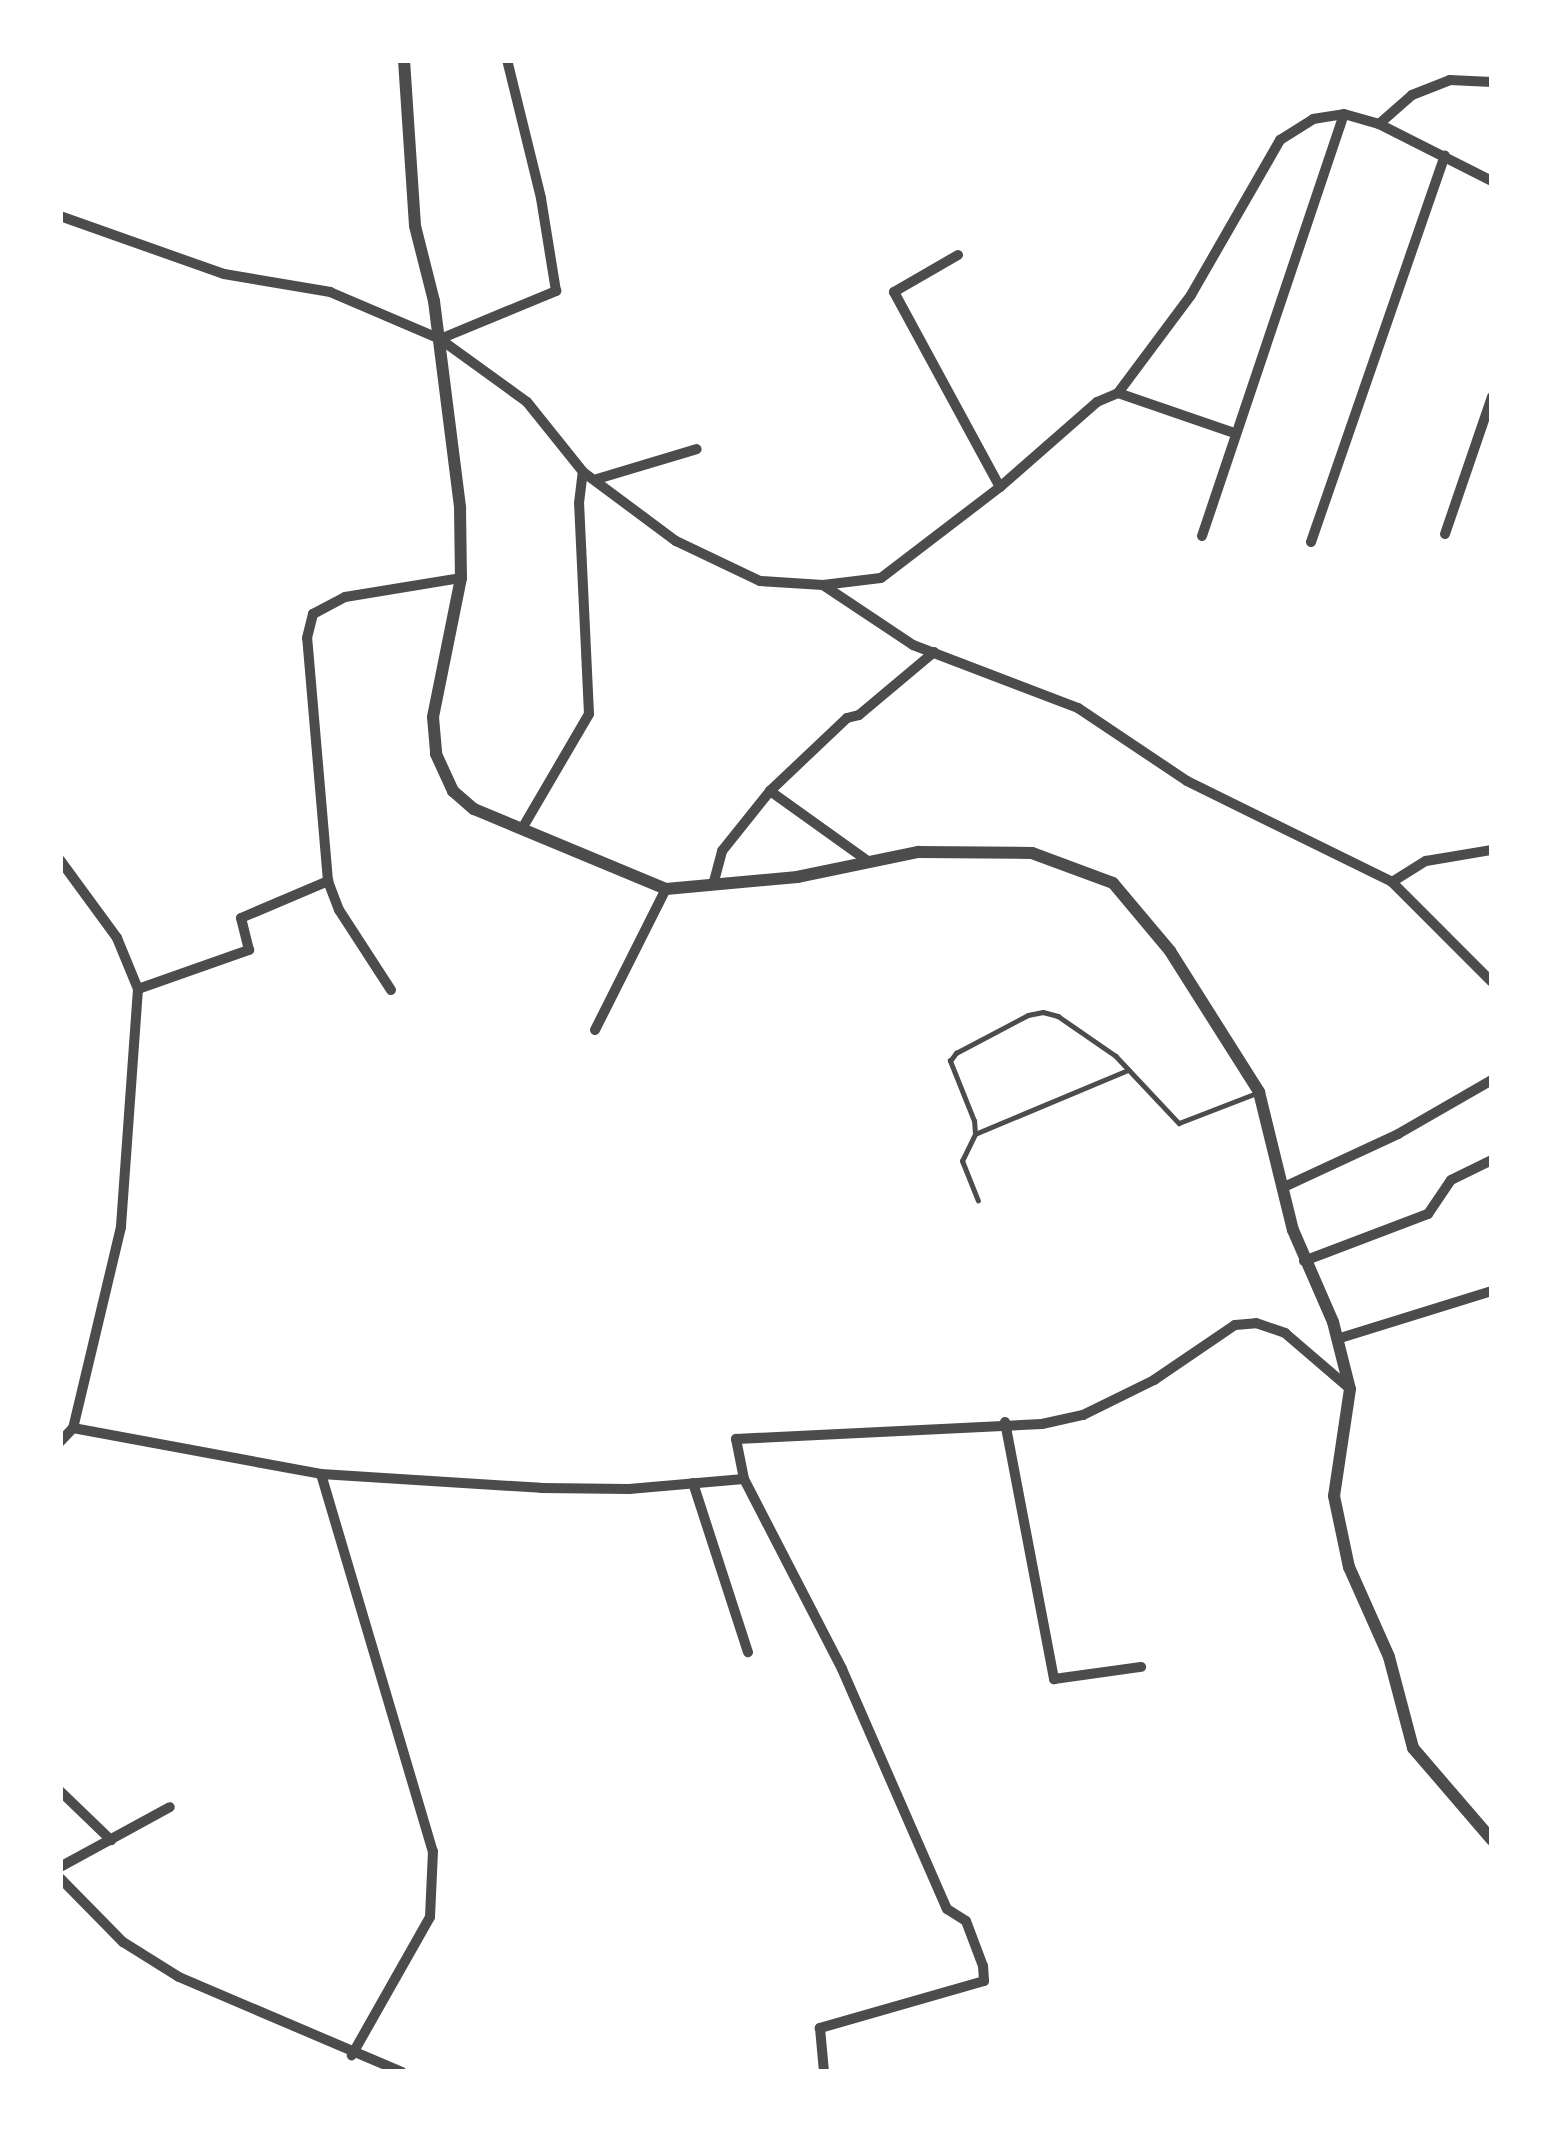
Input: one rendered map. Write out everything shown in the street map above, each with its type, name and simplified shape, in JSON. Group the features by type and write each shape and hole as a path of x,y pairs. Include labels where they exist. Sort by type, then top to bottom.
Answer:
{"street":[{"path":"404,60 415,226 440,338 458,490 461,578 433,717 436,754 464,802 666,889 796,877 918,852 1032,853 1113,884 1170,951 1259,1092 1304,1261 1337,1339 1350,1389 1334,1496 1349,1567 1389,1657 1413,1748 1492,1840"},
{"path":"440,338 556,291 541,198 507,60"},
{"path":"1379,124 1412,95 1450,80 1492,82"},
{"path":"60,216 224,274 330,292 440,338 526,402 584,472 676,541 760,581 823,585 880,578 1000,487 1035,451 1096,402 1118,393 1191,295 1280,140 1313,119 1344,114 1379,124 1492,181"},
{"path":"1202,536 1344,114"},
{"path":"1311,542 1445,156"},
{"path":"958,255 894,292 1000,487"},
{"path":"1118,393 1234,433"},
{"path":"1445,535 1492,397"},
{"path":"597,479 697,449"},
{"path":"523,827 590,714 579,503 584,472"},
{"path":"391,990 339,910 328,881 307,638 313,614 344,597 461,578"},
{"path":"823,585 894,633 1078,708 1186,781 1392,882 1492,982"},
{"path":"713,885 722,851 770,791 847,718 859,716 934,652"},
{"path":"770,791 869,862"},
{"path":"1392,882 1426,861 1492,850"},
{"path":"60,860 117,938 138,989 137,1058 121,1227 73,1428 60,1442"},
{"path":"138,989 249,950 241,918 328,881"},
{"path":"595,1030 666,889"},
{"path":"1284,1187 1398,1134 1492,1080"},
{"path":"1304,1261 1428,1214 1451,1180 1492,1160"},
{"path":"1337,1339 1492,1291"},
{"path":"824,2072 820,2028 984,1981 983,1966 966,1921 947,1910 842,1669 744,1478 736,1438 1005,1422 1042,1424 1084,1415 1154,1380 1235,1324 1256,1323 1286,1333 1350,1389"},
{"path":"1005,1422 1054,1679 1141,1667"},
{"path":"73,1428 321,1474 541,1488 744,1478"},
{"path":"321,1474 434,1851 430,1917 352,2055"},
{"path":"693,1483 748,1652"},
{"path":"60,1791 111,1840"},
{"path":"60,1867 170,1807"},
{"path":"60,1878 110,1930 154,1962 352,2055 402,2072"}],"lane":[{"path":"975,1134 950,1061 956,1053 1028,1015 1043,1012 1058,1016 1128,1070 1179,1123 1259,1092"},
{"path":"979,1201 962,1161 975,1134 1128,1070"}]}
